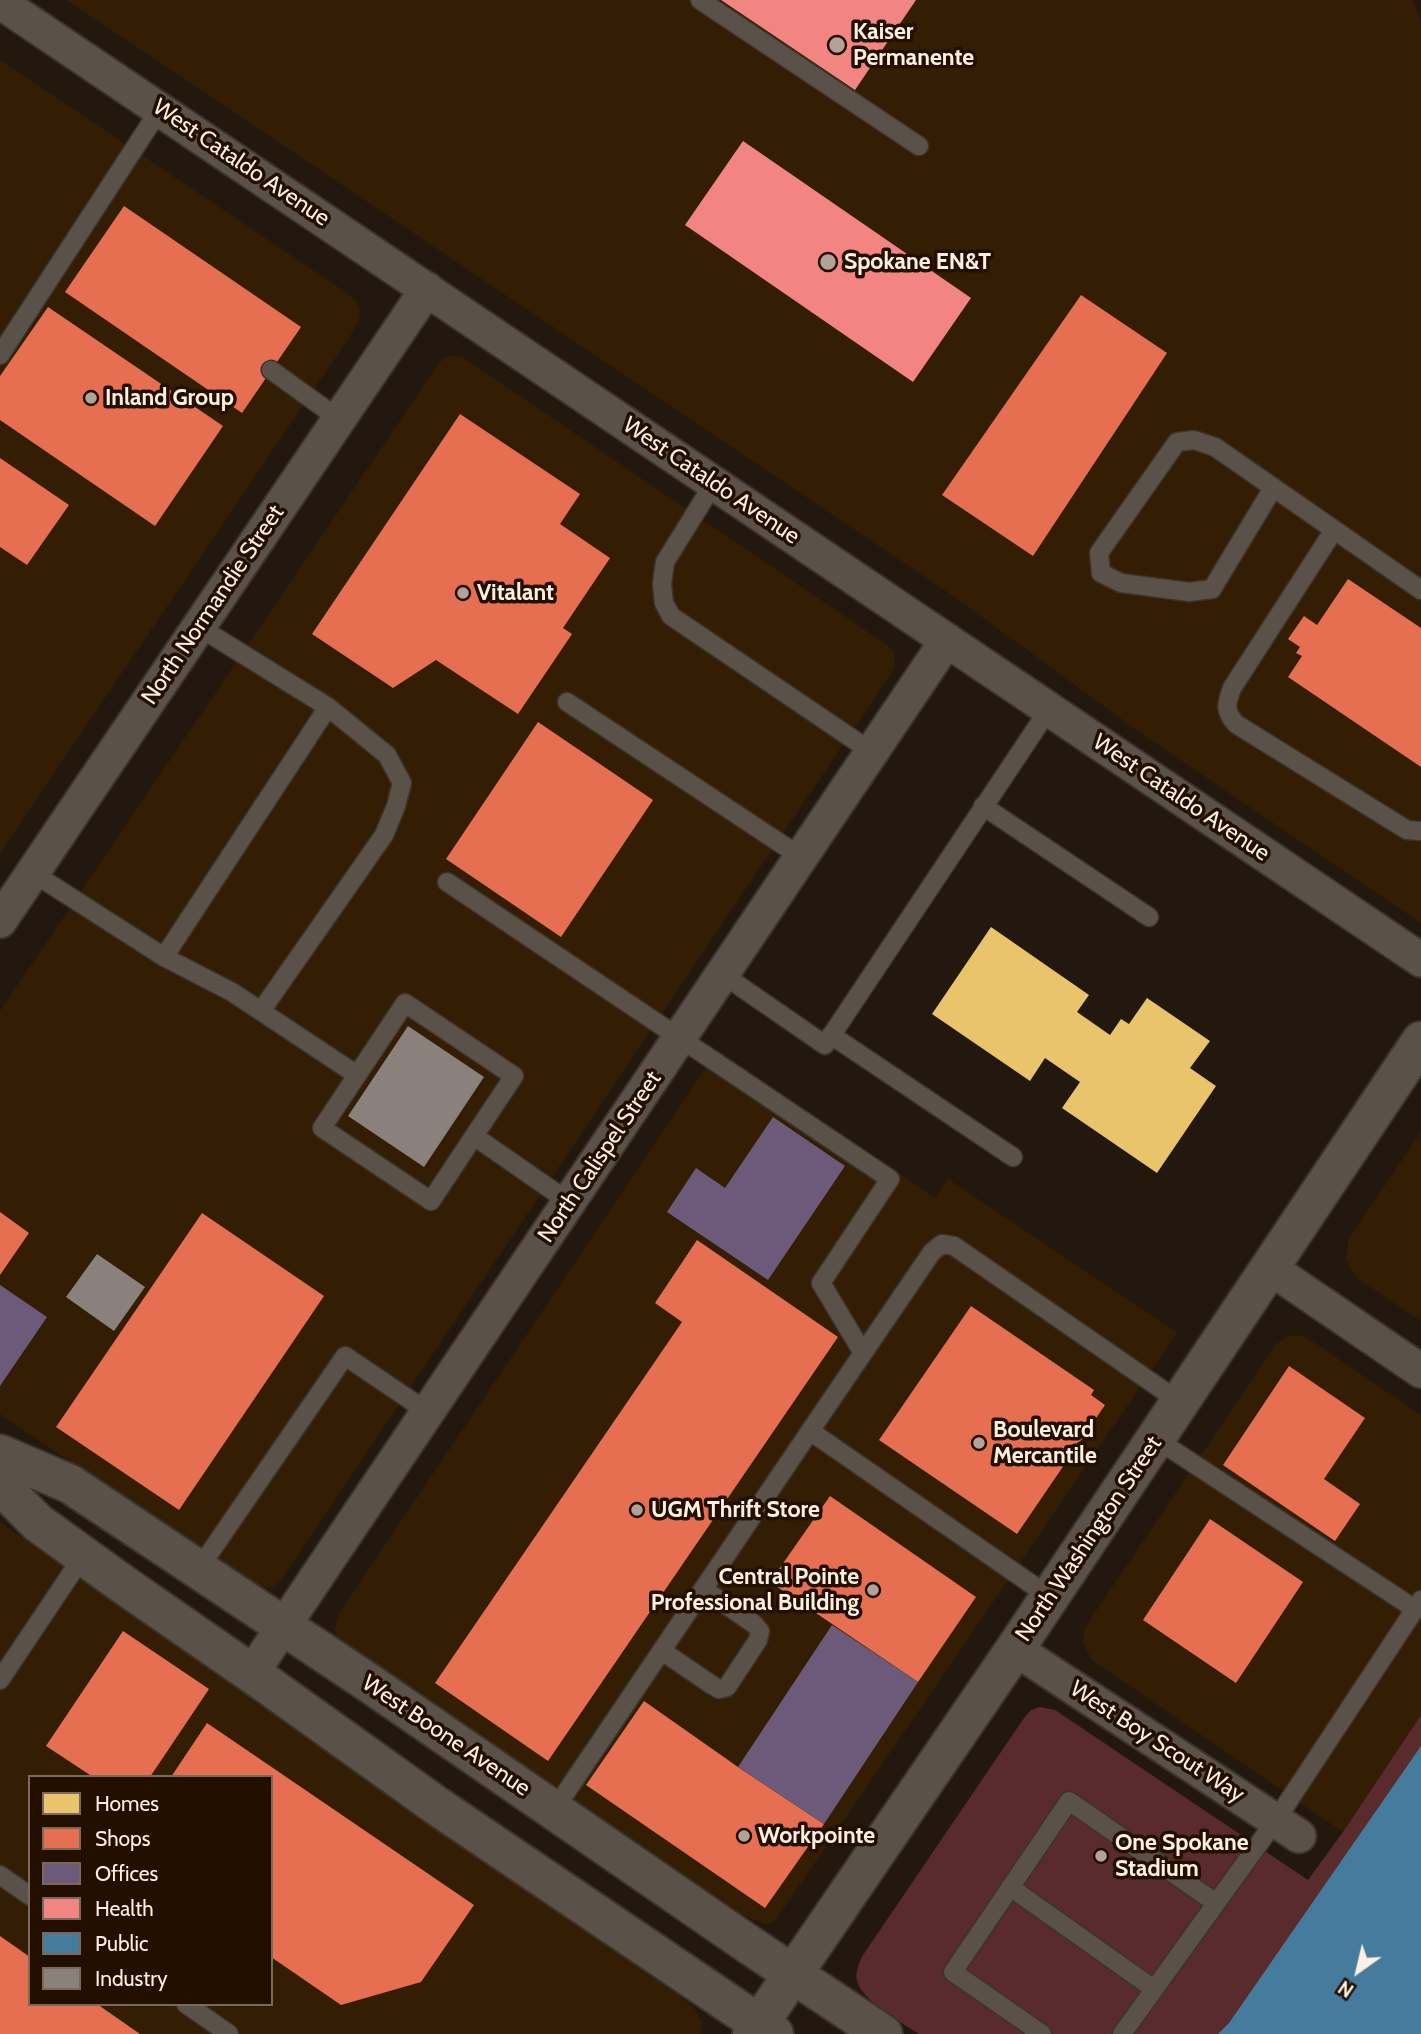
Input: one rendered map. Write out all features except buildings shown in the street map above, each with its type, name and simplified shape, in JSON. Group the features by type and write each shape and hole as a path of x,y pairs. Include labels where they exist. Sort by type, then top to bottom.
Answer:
{"street":[{"name":"West Cataldo Avenue","path":"0,2 1421,960"},
{"name":"North Normandie Street","path":"0,921 427,289"},
{"name":"North Calispel Street","path":"252,1673 947,640"},
{"name":"North Washington Street","path":"762,2031 794,1975 1421,1041"},
{"path":"1270,1268 1421,1371"},
{"name":"West Boone Avenue","path":"0,1454 70,1484 883,2034"},
{"path":"0,1485 38,1523 83,1556 762,2031"},
{"name":"West Boy Scout Way","path":"1015,1649 1287,1828"}],"lane":[{"path":"700,0 919,146"},
{"path":"0,355 160,109"},
{"path":"271,370 340,419"},
{"path":"1273,488 1212,589 1189,592 1121,583 1101,573 1099,553 1177,442 1194,440 1215,447 1421,590"},
{"path":"714,482 665,562 662,584 664,603 671,616 872,751"},
{"path":"1334,530 1231,688 1227,714 1236,724 1407,830 1421,831"},
{"path":"199,627 328,707 387,755 402,783 397,806 384,835 261,1011"},
{"path":"567,702 801,857"},
{"path":"164,957 328,707"},
{"path":"722,974 825,1045 1049,709"},
{"path":"983,806 1149,917"},
{"path":"33,873 164,957 232,992 357,1075"},
{"path":"447,882 890,1179 821,1283 863,1353"},
{"path":"405,1003 514,1076 474,1136 431,1201 322,1128 405,1003"},
{"path":"831,1034 1013,1157"},
{"path":"474,1136 569,1202"},
{"path":"554,1810 932,1252 942,1244 954,1246 1180,1402"},
{"path":"198,1570 345,1356 428,1412"},
{"path":"810,1432 1050,1597"},
{"path":"1122,2034 1216,1903 1287,1828 1418,1605 1156,1439"},
{"path":"0,1680 83,1556"},
{"path":"662,1651 719,1689 727,1687 758,1640 760,1631 703,1589"},
{"path":"1042,2034 953,1972 1069,1801 1216,1903"},
{"path":"0,1875 28,1895"},
{"path":"1010,1887 1154,1989"},
{"path":"189,2006 229,2034"}],"shaded area":[{"path":"67,0 1413,0 1421,23 1421,923 1145,736 949,593"},
{"path":"0,60 338,287 356,301 360,310 359,320 350,336 0,853"},
{"path":"462,357 887,645 893,651 895,661 893,670 281,1580 273,1587 261,1588 0,1414 0,1011 437,366 444,358"},
{"path":"718,1050 935,1198 948,1179 1177,1333 775,1921 766,1924 738,1914 342,1646 336,1637 335,1627 340,1612"},
{"path":"1421,1132 1421,1321 1357,1278 1346,1259 1349,1239"},
{"path":"1299,1335 1312,1341 1421,1415 1421,1715 1343,1832 1092,1660 1083,1643 1084,1629 1276,1344 1287,1337"},
{"path":"0,1522 674,1992 694,2008 702,2022 701,2034 0,2034"},
{"name":"One Spokane Stadium","path":"1040,1707 1055,1710 1308,1880 1421,1715 1421,2034 919,2034 875,2004 860,1989 857,1981 857,1971 863,1955 1024,1718 1031,1710"}],"place":[{"name":"Kaiser Permanente","path":"837,45"},
{"name":"Spokane EN&T","path":"828,262"},
{"name":"Inland Group","path":"91,398"},
{"name":"Vitalant","path":"463,593"},
{"name":"Boulevard Mercantile","path":"979,1443"},
{"name":"UGM Thrift Store","path":"637,1510"},
{"name":"Central Pointe Professional Building","path":"873,1590"},
{"name":"Workpointe","path":"744,1836"},
{"name":"One Spokane Stadium","path":"1101,1856"}]}
